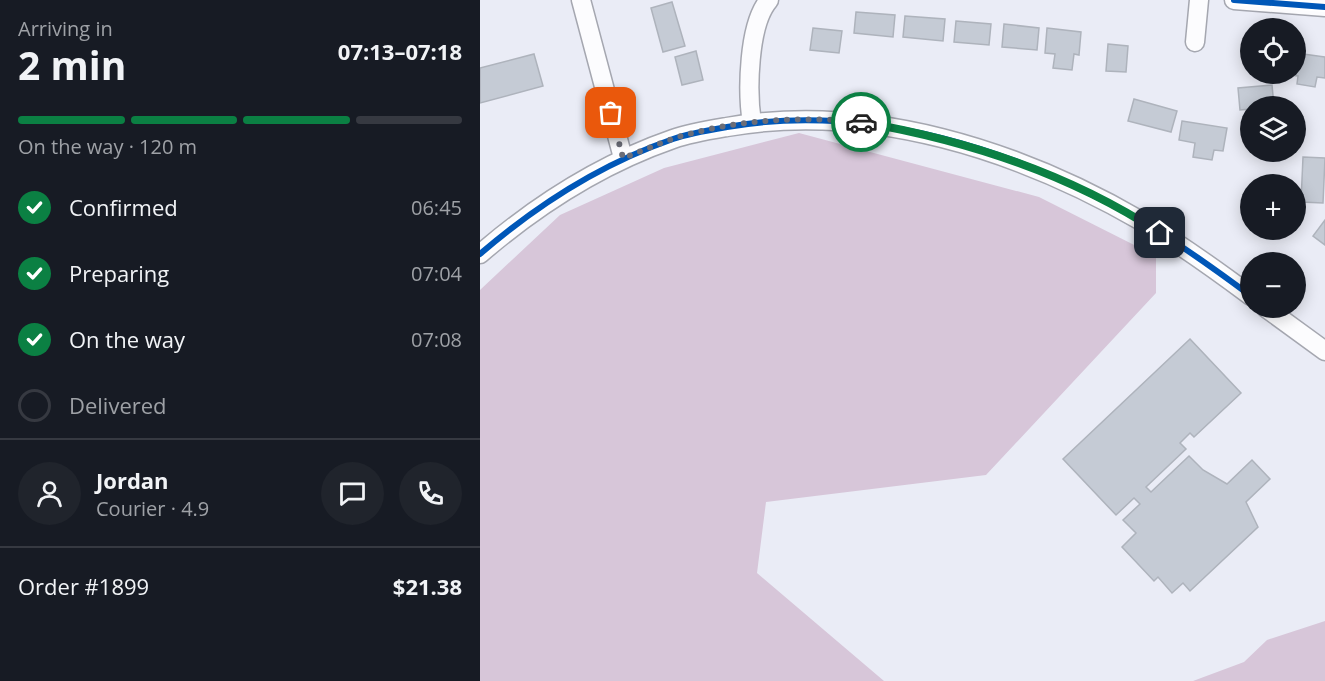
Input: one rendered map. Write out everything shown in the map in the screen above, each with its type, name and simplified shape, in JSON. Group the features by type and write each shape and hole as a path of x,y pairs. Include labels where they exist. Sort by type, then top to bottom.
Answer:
{"street":[{"path":"581,0 623,158"},
{"path":"1195,42 1199,0"},
{"path":"1234,0 1325,7"},
{"path":"752,123 749,104 754,27 764,2"},
{"path":"480,254 513,225 548,200 583,178 623,158 675,138 752,123 812,119 859,122 942,138 999,156 1056,178 1144,222 1240,288"},
{"path":"1280,318 1325,351"}],"shaded area":[{"path":"799,133 1039,197 1156,256 1156,293 986,475 766,502 757,573 884,681 480,681 480,290 560,215 664,168"},
{"path":"1325,621 1325,681 1193,681 1244,662 1267,640"}],"building":[{"path":"672,2 685,46 663,52 651,8"},
{"path":"856,12 895,15 893,37 854,33"},
{"path":"905,16 945,19 943,41 903,37"},
{"path":"956,21 991,24 989,45 954,42"},
{"path":"1004,24 1039,28 1037,50 1002,47"},
{"path":"813,28 842,31 839,53 810,50"},
{"path":"1047,28 1081,32 1079,55 1074,54 1072,70 1053,68 1055,54 1045,53"},
{"path":"1108,44 1128,46 1126,72 1106,71"},
{"path":"696,51 703,80 682,85 675,57"},
{"path":"534,54 543,86 480,103 480,68"},
{"path":"1306,54 1325,57 1325,78 1317,77 1315,87 1297,84 1306,84"},
{"path":"1272,85 1273,96 1240,96 1240,110 1238,88"},
{"path":"1134,99 1177,111 1171,132 1128,121"},
{"path":"1182,121 1227,128 1223,151 1214,150 1212,160 1193,157 1195,143 1179,140"},
{"path":"1306,157 1325,158 1323,203 1306,202 1306,174 1302,174 1303,162 1306,162"},
{"path":"1325,220 1325,245 1313,236"},
{"path":"1190,339 1241,393 1194,437 1190,433 1180,443 1186,449 1146,487 1151,492 1189,456 1203,470 1227,484 1252,460 1270,479 1246,502 1258,527 1190,591 1183,583 1172,593 1158,577 1154,581 1122,547 1136,533 1123,520 1140,504 1134,498 1116,515 1063,459"}],"cycle path":[{"path":"1234,0 1325,7"},
{"path":"480,254 524,218 571,187 646,149 693,133 720,128 781,121 835,121 889,127 942,138 1046,173 1143,222 1240,288"}],"way so far":[{"path":"611,113 623,158 675,138 752,123 812,119 861,122"}],"route":[{"path":"861,122 953,141 999,156 1056,178 1101,199 1160,233"}]}
